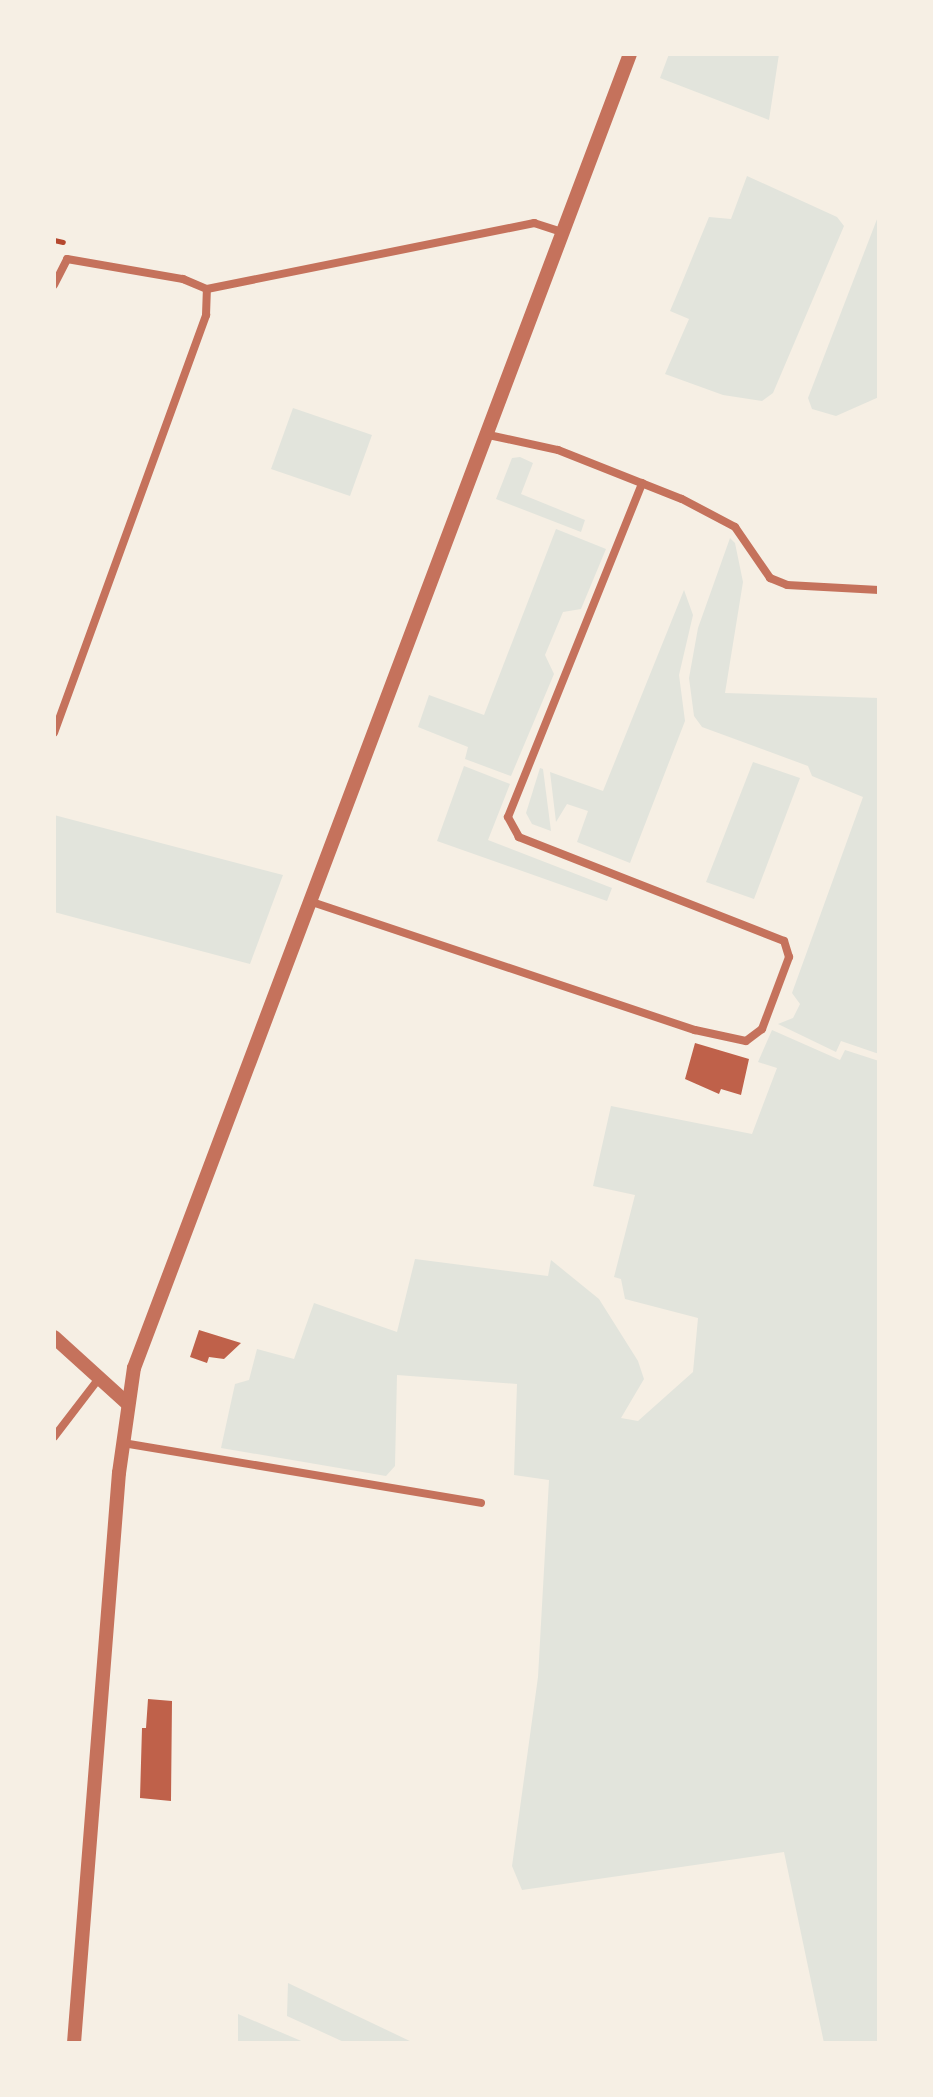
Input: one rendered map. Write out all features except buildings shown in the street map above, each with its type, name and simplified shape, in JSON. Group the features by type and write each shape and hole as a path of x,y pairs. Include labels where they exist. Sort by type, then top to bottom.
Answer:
{"street":[{"path":"74,2043 123,1443 138,1356 630,54"},
{"path":"54,285 67,259 183,279 207,289 534,223 561,232"},
{"path":"54,733 206,315 207,289"},
{"path":"484,434 558,450 642,483 735,527 770,578 787,585 879,590"},
{"path":"309,901 739,1041 753,1038 766,1022 789,957 784,941 519,837 508,817 642,483"},
{"path":"54,1337 97,1381 128,1404"},
{"path":"54,1437 97,1381"},
{"path":"123,1443 481,1503"}],"path":[{"path":"54,240 63,242"}],"shaded area":[{"path":"669,54 779,54 769,120 660,78"},
{"path":"747,176 837,217 844,226 773,393 762,401 723,395 665,374 689,319 670,311 709,217 731,219"},
{"path":"879,214 879,397 836,416 812,409 808,398"},
{"path":"293,408 372,435 350,496 271,469"},
{"path":"520,457 533,463 521,494 585,520 581,532 496,499 512,458"},
{"path":"556,529 606,549 581,609 563,612 545,655 554,674 511,776 465,759 468,747 418,727 429,695 484,715"},
{"path":"730,538 735,543 743,582 725,693 879,698 879,1054 841,1041 836,1052 778,1024 793,1018 800,1004 792,993 863,797 812,776 808,766 702,727 694,716 689,678 698,628"},
{"path":"684,590 693,615 679,675 685,721 630,863 577,842 588,811 567,804 556,822 550,772 603,791"},
{"path":"753,762 800,778 754,899 706,882"},
{"path":"464,766 510,784 488,840 612,888 607,901 437,841"},
{"path":"540,768 543,769 551,831 532,824 526,813"},
{"path":"54,815 283,875 250,964 54,912"},
{"path":"772,1030 840,1060 845,1050 879,1061 879,2043 824,2043 784,1852 522,1890 512,1866 538,1677 549,1480 514,1475 517,1384 397,1375 395,1466 386,1476 221,1448 235,1384 249,1380 257,1349 294,1359 314,1303 397,1332 415,1259 548,1276 551,1260 599,1299 638,1361 644,1379 621,1418 638,1421 693,1372 698,1318 625,1299 621,1279 614,1277 635,1195 593,1186 611,1106 752,1134 777,1068 758,1062"},
{"path":"288,1982 414,2043 346,2043 287,2016"},
{"path":"238,2014 306,2043 238,2043"}]}
